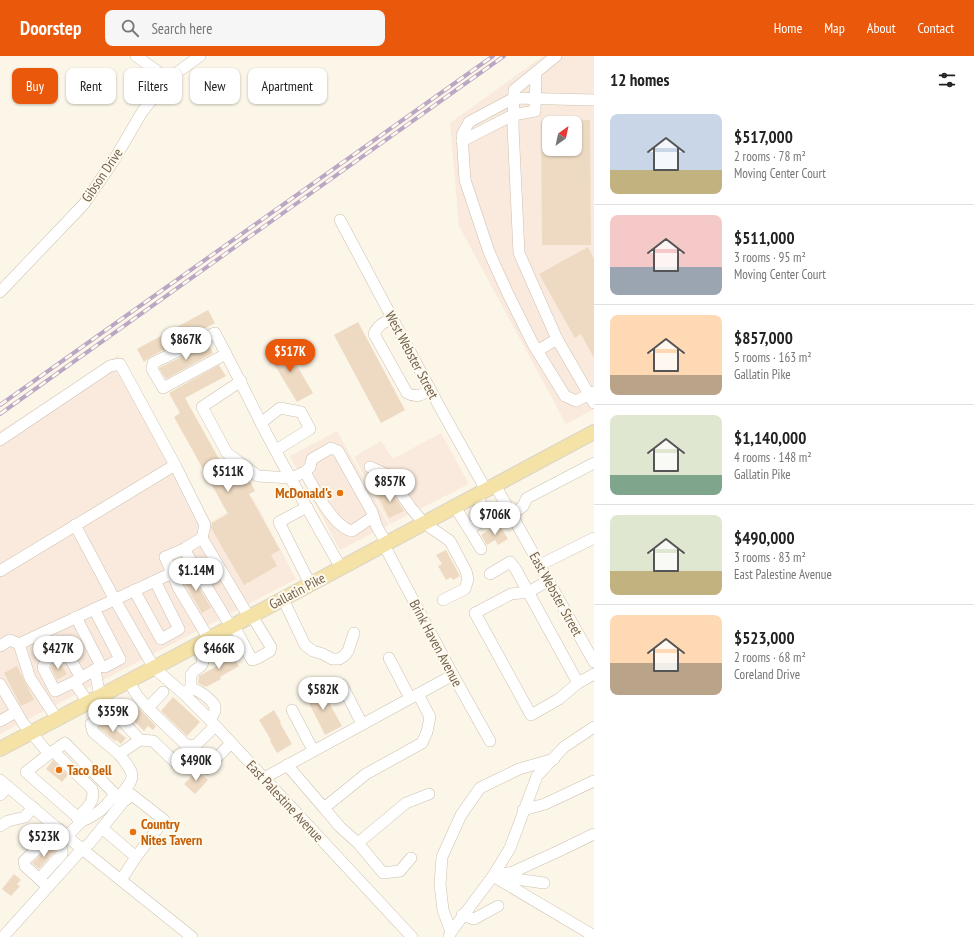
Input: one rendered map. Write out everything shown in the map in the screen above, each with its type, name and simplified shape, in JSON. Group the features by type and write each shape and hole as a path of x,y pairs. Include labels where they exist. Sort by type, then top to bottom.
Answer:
{"main road":[{"name":"Gallatin Pike","path":"0,749 204,642 594,432"}],"street":[{"path":"136,56 153,68"},
{"name":"Gibson Drive","path":"182,69 200,56"},
{"path":"556,56 514,90 514,98 513,115 518,253 557,339 592,396 576,401 565,396 537,350 508,294 489,252 465,180 462,135 469,122 514,98 594,100"},
{"path":"462,141 513,115 535,111 536,72"},
{"name":"Gibson Drive","path":"0,292 84,204 114,160 148,104"},
{"name":"West Webster Street","path":"340,220 430,390 486,490"},
{"path":"392,319 378,326 374,334 407,393 413,396 420,396 430,390"},
{"path":"226,354 163,388 152,369 153,363 215,333 241,381 261,423 341,568"},
{"path":"537,350 557,339"},
{"path":"0,440 110,366 120,364 205,525 202,538 271,646 270,651 252,660 184,548"},
{"path":"241,381 202,407 228,453 258,476 291,478 305,472 324,506 346,530 352,531 374,518"},
{"path":"261,423 280,408 301,412 310,429 276,450"},
{"name":"Brink Haven Avenue","path":"305,472 310,467 312,459 332,448 338,450 453,675 490,741"},
{"path":"469,529 489,517 523,506 527,498 594,463"},
{"path":"0,571 174,465"},
{"path":"370,467 388,475 411,508 424,523 450,541 466,571 468,579 465,589 443,600"},
{"path":"486,490 489,517"},
{"name":"East Webster Street","path":"486,490 510,511 594,662"},
{"path":"308,507 279,522 310,584"},
{"path":"454,507 481,549"},
{"path":"314,519 329,511"},
{"name":"East Palestine Avenue","path":"75,525 115,600 154,668 187,691 212,723 412,937"},
{"path":"187,691 191,675 201,666 203,662 204,642 165,557 202,538"},
{"path":"540,565 594,538"},
{"path":"490,574 510,562 515,568 578,683"},
{"path":"19,644 172,573"},
{"path":"549,580 529,592 511,594 475,613 530,715 559,699 578,683 594,674"},
{"path":"134,590 161,639 179,629 155,581"},
{"path":"283,599 305,645 313,651 332,659 339,659 348,651 354,633"},
{"path":"94,609 120,659 105,667 98,668 78,680 55,691 43,668 46,660 65,649 78,680 94,700 138,742"},
{"path":"76,618 98,668 94,700 100,719"},
{"path":"0,646 10,640 19,644 30,678 57,719"},
{"path":"324,808 366,774 422,743 427,732 430,718 389,658"},
{"path":"264,778 453,675"},
{"path":"129,682 138,697 185,744 191,746 196,745 212,723"},
{"path":"0,684 23,723 51,752 92,789 94,794 90,804 80,820 67,836"},
{"path":"342,685 362,724"},
{"path":"148,708 163,692"},
{"path":"292,710 313,750"},
{"path":"0,721 16,712"},
{"path":"80,820 100,812 118,798 131,783 132,778 130,769 119,754 93,732 91,724 100,719 111,719 138,742"},
{"path":"450,934 493,876 510,848 537,776 564,747 594,728"},
{"path":"119,754 138,742 153,741 175,762"},
{"path":"80,820 26,772 65,743 118,798"},
{"path":"206,769 231,743"},
{"path":"450,934 443,910 440,884 442,857 461,815 480,788 519,769 555,758"},
{"path":"287,765 340,827 358,843 383,873 400,870 411,858"},
{"path":"523,810 545,804 594,781"},
{"path":"0,795 4,783 33,807 54,833 63,851 43,883 3,937"},
{"path":"358,843 406,803 429,794"},
{"path":"43,883 82,849 90,844 102,828 118,798 132,795 164,820 136,857 121,880"},
{"path":"0,826 8,821 24,817 33,807"},
{"path":"102,828 136,857"},
{"path":"54,833 67,836 192,937"},
{"path":"43,883 25,866 24,861 54,833"},
{"path":"493,876 513,872 594,834"},
{"path":"493,876 544,883"},
{"path":"493,876 594,936"},
{"path":"462,916 474,919 498,906"}],"shaded area":[{"path":"543,56 594,56 594,409 566,424 459,226 450,123"},
{"path":"118,355 211,522 253,498 296,579 0,734 0,431"},
{"path":"337,431 389,525 340,550 290,456"},
{"path":"441,433 469,484 390,524 354,457 381,441 393,459"}],"building":[{"path":"582,120 590,120 591,245 542,245 541,121 542,156 582,156"},
{"path":"588,247 594,259 594,358 581,334 575,338 539,274"},
{"path":"208,310 215,323 150,357 144,362 137,349"},
{"path":"358,322 405,410 381,423 334,335"},
{"path":"208,344 213,353 166,379 159,368"},
{"path":"284,344 313,393 297,402 268,354"},
{"path":"219,365 226,376 185,398 233,484 247,476 255,491 249,494 280,550 271,555 277,566 244,585 211,528 212,523 228,514 174,417 180,413 169,393"},
{"path":"389,488 404,511 389,518 377,494"},
{"path":"499,524 508,539 498,545 495,540 487,545 481,535"},
{"path":"446,550 460,576 453,580 451,577 446,580 438,566 442,564 436,555"},
{"path":"190,572 211,608 202,613 181,577"},
{"path":"230,652 239,666 220,677 221,679 206,687 198,683 199,676 219,665 216,660"},
{"path":"59,661 67,674 57,680 51,668 52,665"},
{"path":"17,666 34,700 21,706 4,673"},
{"path":"322,686 328,698 327,699 342,726 325,735 306,694"},
{"path":"173,697 200,722 187,736 161,711"},
{"path":"133,702 156,726 153,730 148,726 144,731 124,711"},
{"path":"274,710 292,744 277,753 259,720"},
{"path":"106,722 126,738 121,744 99,728"},
{"name":"Taco Bell","path":"53,760 68,775 62,782 46,769"},
{"path":"199,769 201,774 208,780 195,794 184,784"},
{"path":"50,846 55,851 39,869 32,863"},
{"path":"14,874 21,880 17,884 20,886 11,896 2,889"}],"railway":[{"path":"0,405 493,56"},
{"path":"0,414 504,56"}],"place":[{"name":"McDonald's","path":"340,493"},
{"name":"Taco Bell","path":"59,770"},
{"name":"Country Nites Tavern","path":"133,832"}]}
